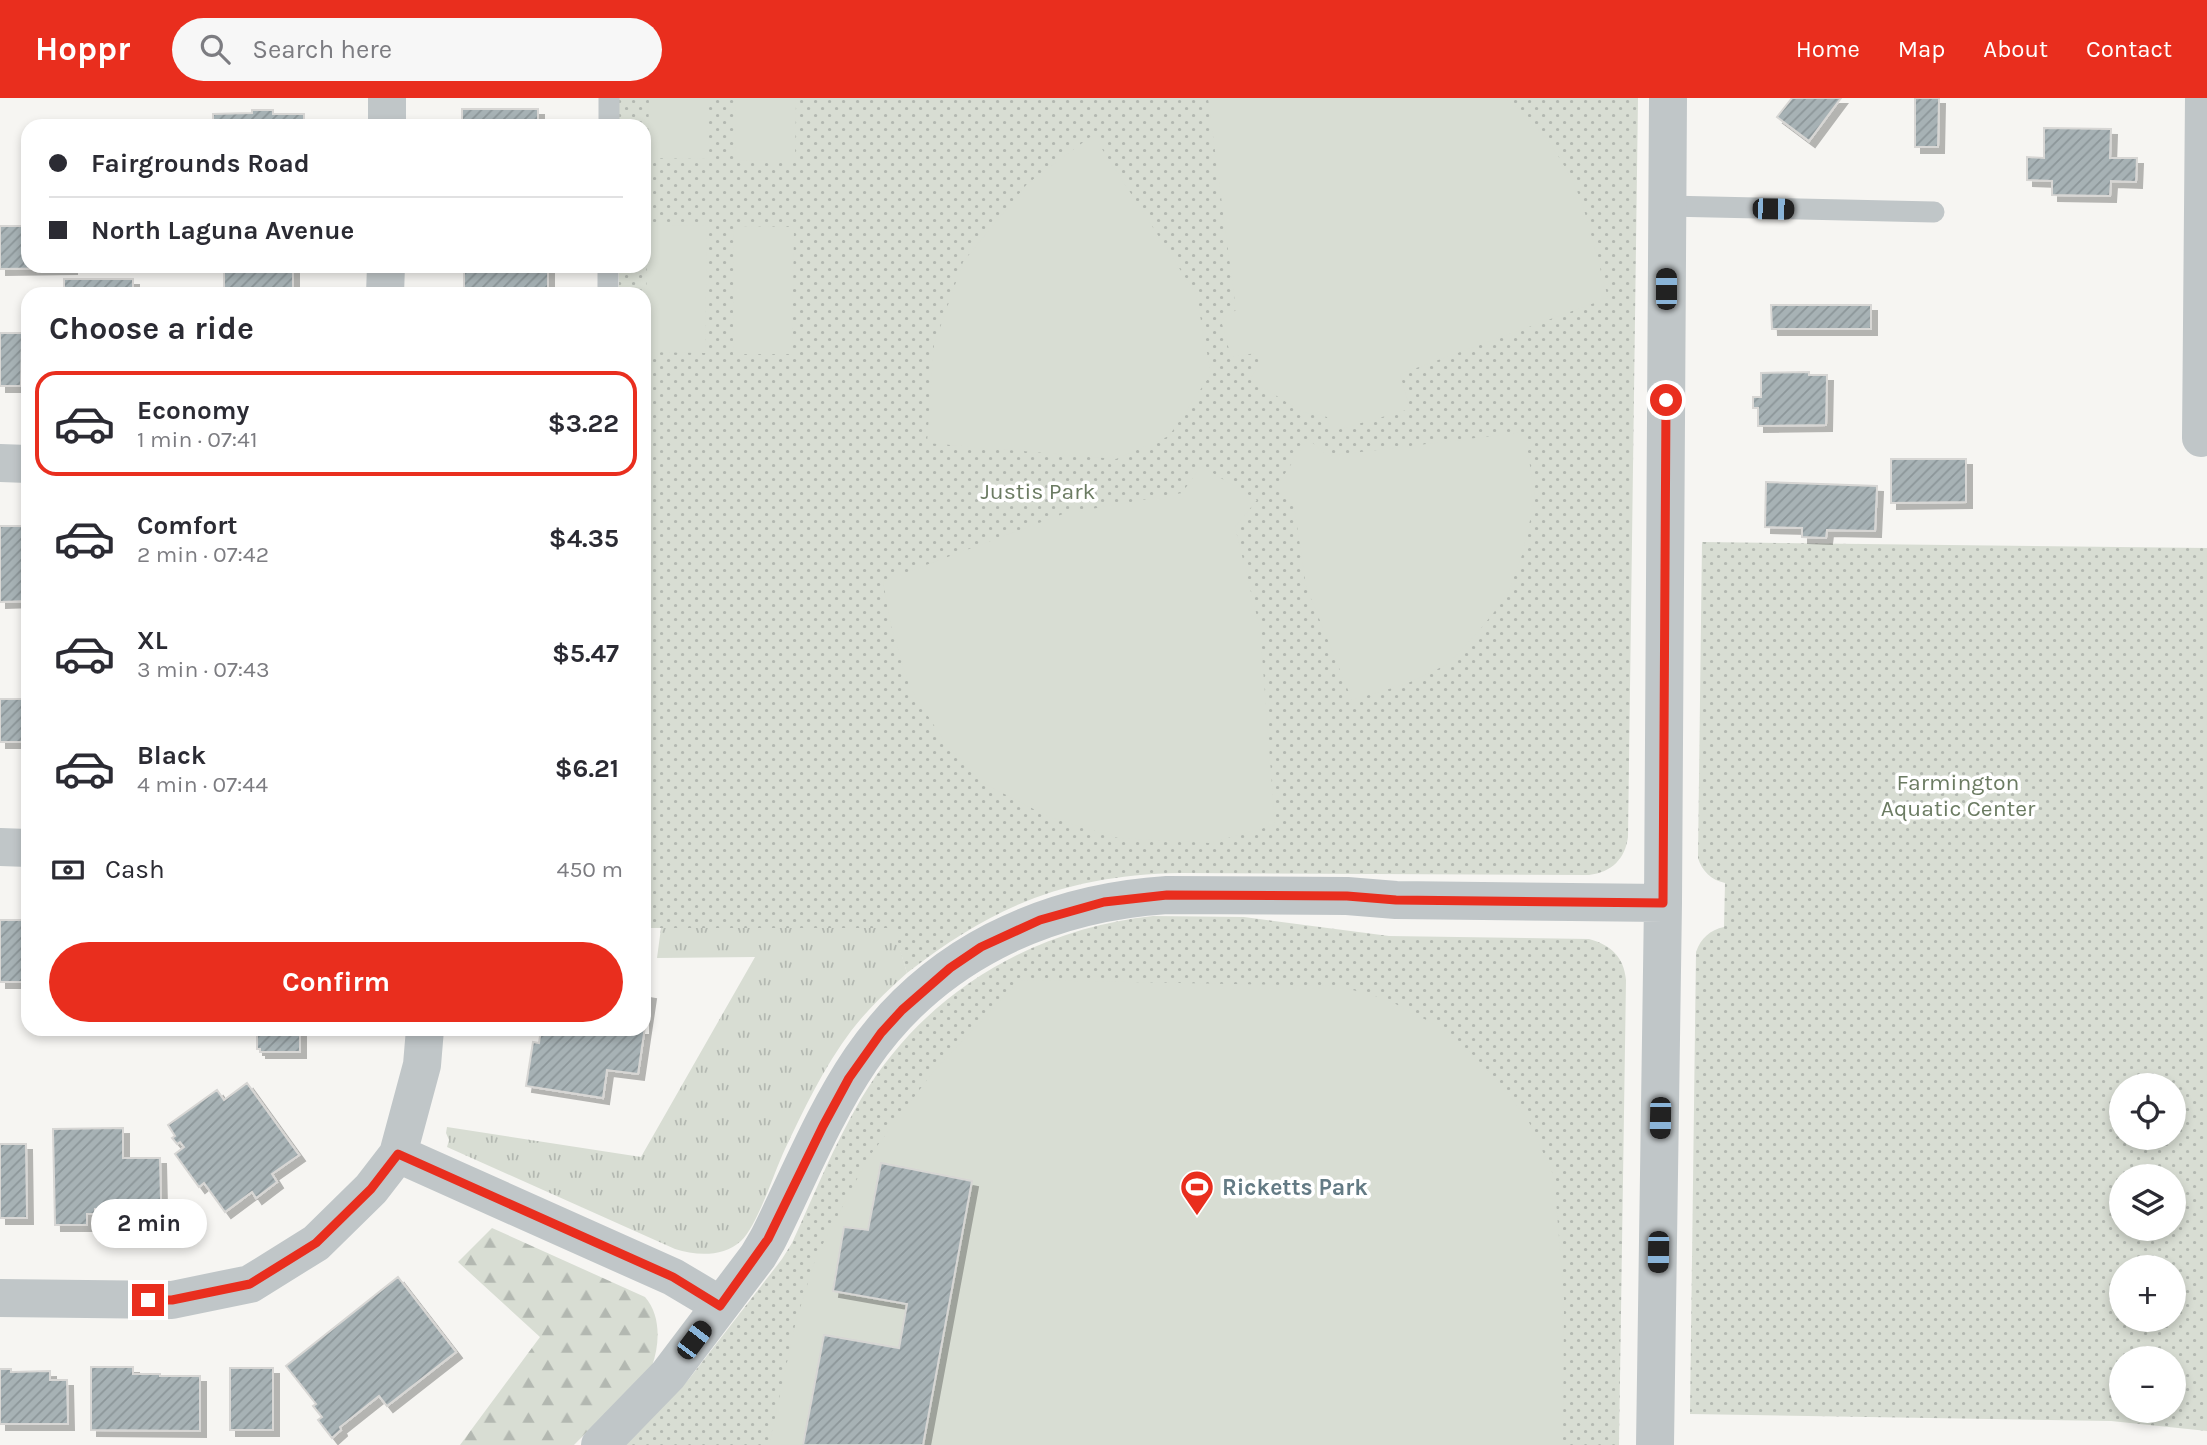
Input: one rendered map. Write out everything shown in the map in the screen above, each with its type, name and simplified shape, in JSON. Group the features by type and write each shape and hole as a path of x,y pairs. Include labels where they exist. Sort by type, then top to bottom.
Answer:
{"street":[{"path":"387,98 387,119"},
{"path":"1655,1445 1663,903 1668,98"},
{"path":"2201,438 2204,98"},
{"path":"0,463 21,464"},
{"path":"0,848 21,848"},
{"path":"600,1445 668,1375 768,1239 829,1114 861,1058 902,1010 950,968 981,947 1040,920 1104,902 1167,895 1663,903"},
{"path":"0,1298 172,1300 250,1284 316,1243 371,1189 398,1154 422,1065 424,1036"},
{"path":"398,1154 673,1277 720,1306"}],"lane":[{"path":"609,98 609,119"},
{"path":"1667,206 1934,212"}],"green space":[{"name":"Justis Park","path":"619,98 1638,98 1628,837 1620,858 1604,871 1589,875 1181,873 1103,880 1068,887 1003,912 939,949 907,973 893,928 651,928 651,287 619,287 619,273 651,273 651,119 619,119"},
{"path":"649,98 708,98 708,159 651,158 651,119 649,119"},
{"path":"736,98 796,98 795,161 735,160"},
{"path":"1208,98 1505,98 1539,130 1567,170 1588,222 1608,298 1400,374 1410,409 1330,432 1327,417 1302,412 1250,379 1260,364 1256,353 1231,357 1221,320 1236,310"},
{"path":"1093,135 1196,294 1211,374 1169,436 1116,459 927,443 934,345 963,262 1027,184"},
{"path":"651,225 707,226 705,353 651,352 651,287 647,287 647,273 651,273"},
{"path":"734,226 794,227 792,354 733,354"},
{"path":"1525,432 1535,499 1522,555 1507,596 1448,664 1406,684 1352,700 1306,586 1294,505 1276,487 1308,439 1328,456"},
{"path":"1201,466 1257,500 1235,527 1260,629 1275,825 1210,843 1118,838 1049,817 983,783 946,744 910,688 891,626 883,581 1063,514 1182,493"},
{"name":"Farmington Aquatic Center","path":"1702,542 2207,548 2207,1431 2130,1423 2186,1423 2186,1346 2109,1346 2109,1421 1690,1414 1696,952 1707,935 1724,927 1725,883 1715,880 1702,867 1698,858"},
{"name":"Ricketts Park","path":"1153,916 1244,917 1389,936 1589,939 1615,953 1626,980 1619,1445 625,1445 689,1379 782,1259 851,1116 887,1061 916,1028 949,998 985,973 1024,952 1065,935 1108,923"},
{"path":"661,928 894,928 907,973 857,1023 823,1074 785,1149 747,1234 734,1246 710,1254 675,1249 447,1147 447,1127 641,1157 755,957 657,958"},
{"name":"Ricketts Park","path":"1020,980 1338,986 1386,999 1432,1023 1468,1050 1498,1081 1528,1120 1554,1176 1564,1299 1563,1445 769,1445 796,1321 816,1257 868,1158 933,1072"},
{"path":"492,1228 645,1297 654,1312 658,1339 652,1366 574,1445 460,1445 540,1337 458,1262"}],"building":[{"path":"1792,98 1841,98 1809,141 1777,117"},
{"path":"1915,98 1939,98 1938,147 1915,147"},
{"path":"462,109 538,109 538,119 462,119"},
{"path":"252,110 273,110 273,114 304,114 304,119 213,119 213,114 252,113"},
{"path":"2044,128 2111,129 2110,158 2137,158 2136,182 2111,181 2110,196 2052,195 2052,181 2027,180 2027,157 2044,158"},
{"path":"0,226 21,226 21,269 0,269"},
{"path":"224,273 293,273 293,287 224,287"},
{"path":"464,273 548,273 548,287 464,287"},
{"path":"64,279 133,279 133,287 64,287"},
{"path":"1771,305 1871,305 1871,329 1772,329"},
{"path":"0,333 21,333 21,386 0,386"},
{"path":"1809,372 1809,375 1827,375 1826,425 1758,426 1758,408 1753,408 1753,397 1761,397 1761,373"},
{"path":"1891,459 1966,459 1966,502 1891,503"},
{"path":"1766,482 1877,486 1875,531 1827,530 1826,538 1802,537 1802,528 1765,527"},
{"path":"0,526 21,526 21,601 0,602"},
{"path":"0,699 21,699 21,742 0,742"},
{"path":"0,920 21,920 21,982 0,982"},
{"path":"257,1036 300,1036 300,1052 260,1052 260,1049 257,1049"},
{"path":"540,1036 644,1036 638,1074 607,1070 603,1098 526,1086 533,1042 539,1043"},
{"path":"247,1083 299,1155 272,1174 277,1182 256,1198 252,1192 225,1212 204,1183 199,1187 175,1154 184,1147 172,1138 175,1136 168,1125 217,1090 224,1100"},
{"path":"123,1128 123,1158 160,1158 161,1200 122,1200 122,1209 95,1209 95,1214 87,1214 87,1225 55,1225 53,1129"},
{"path":"0,1144 26,1144 27,1218 0,1218"},
{"path":"881,1163 972,1181 923,1445 803,1445 824,1335 899,1348 907,1304 833,1291 844,1227 868,1230"},
{"path":"398,1277 456,1352 387,1406 379,1396 340,1427 341,1430 332,1438 318,1420 322,1417 313,1406 316,1404 286,1366"},
{"path":"91,1367 133,1367 133,1374 200,1376 200,1431 91,1430"},
{"path":"230,1368 273,1368 273,1430 230,1430"},
{"path":"0,1369 11,1369 11,1372 50,1371 50,1380 67,1380 68,1424 0,1424"}],"place":[{"name":"Ricketts Park","path":"1197,1217"}],"route":[{"path":"148,1300 172,1300 250,1284 316,1243 371,1189 398,1154 673,1277 720,1306 768,1239 823,1126 861,1058 924,989 981,947 1009,933 1040,920 1104,902 1167,895 1663,903 1666,400"}]}
